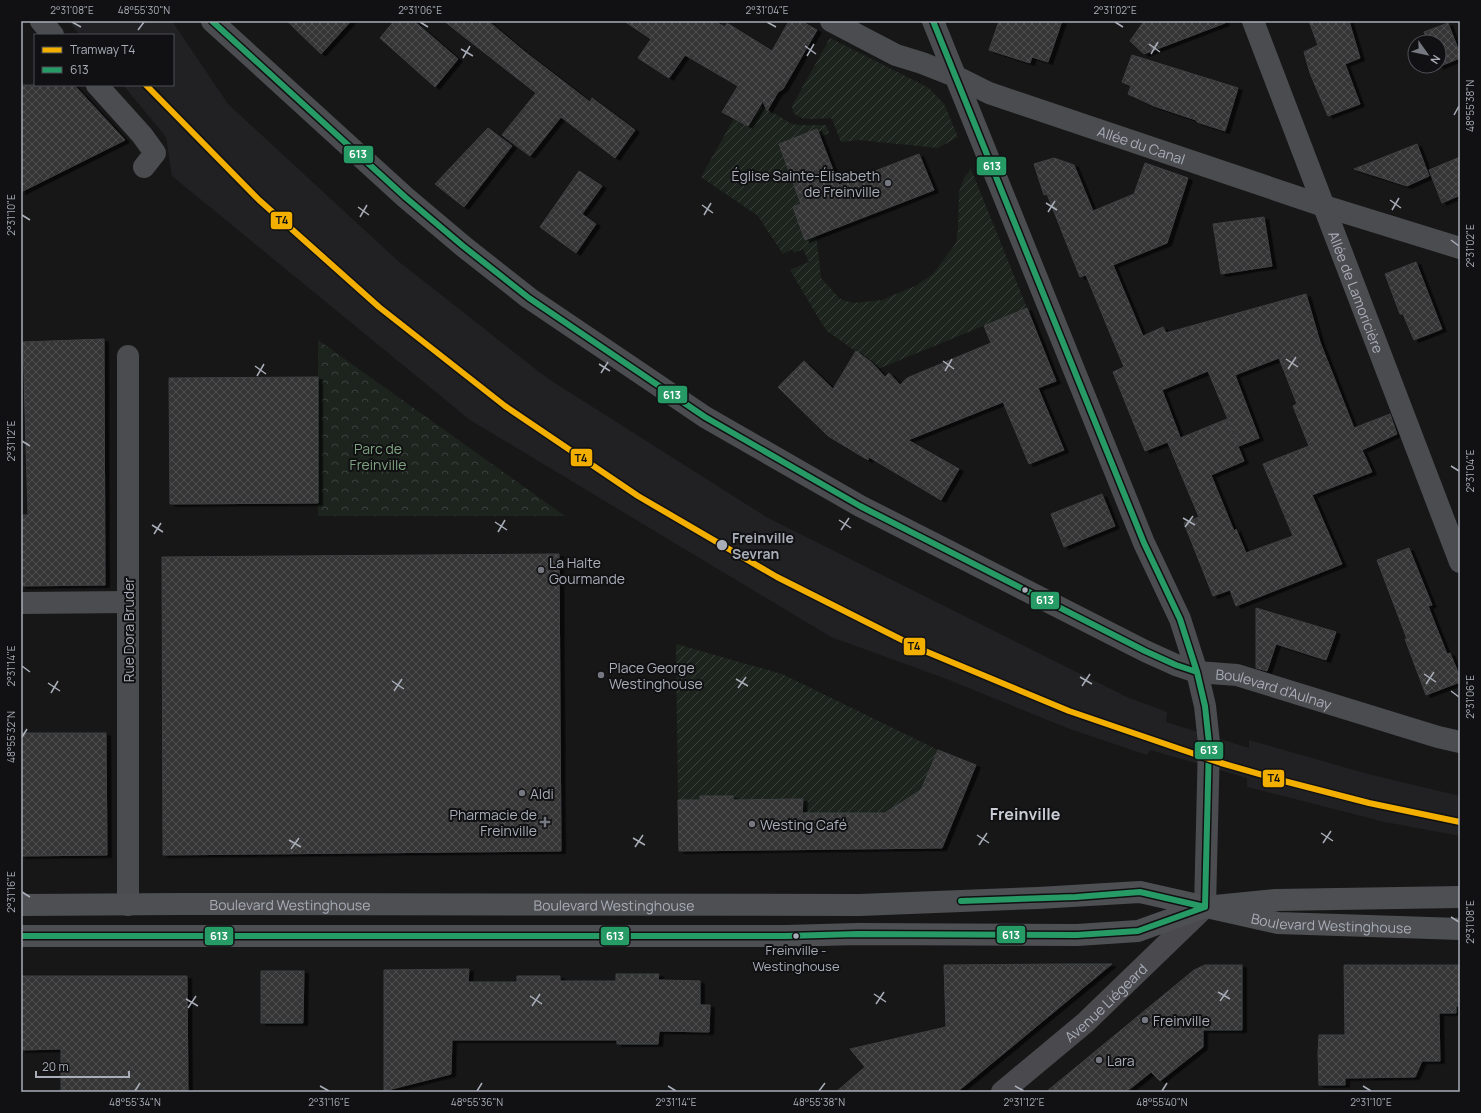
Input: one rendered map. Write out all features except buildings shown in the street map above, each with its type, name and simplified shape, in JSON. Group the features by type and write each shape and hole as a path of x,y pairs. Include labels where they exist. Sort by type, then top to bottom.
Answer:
{"main road":[{"name":"Boulevard Westinghouse","path":"21,905 860,904 1046,898 1140,892 1278,923 1460,929"},
{"name":"Boulevard Westinghouse","path":"21,936 784,936 858,934 1077,935 1138,931 1205,907 1276,900 1460,896"}],"street":[{"path":"42,21 52,34"},
{"name":"Allée du Canal","path":"831,21 896,55 955,76 989,93 1324,206 1460,248"},
{"path":"933,21 1144,543 1180,619 1197,672 1205,706 1208,743 1205,907"},
{"name":"Allée de Lamoricière","path":"1252,21 1460,562"},
{"name":"Boulevard d'Aulnay","path":"218,27 405,197 462,246 529,298 705,417 860,506 1145,651 1176,665 1197,672 1237,675 1438,737 1460,742"},
{"path":"98,86 142,135 155,153 144,167"},
{"name":"Rue Dora Bruder","path":"128,356 128,905"},
{"path":"21,603 128,602"},
{"name":"Avenue Liégeard","path":"1002,1092 1086,1022 1205,907"}],"shaded area":[{"path":"68,21 172,21 228,104 398,261 547,378 768,518 1127,697 1167,712 1166,722 1249,748 1249,740 1368,774 1460,796 1460,836 1385,822 1247,787 1247,778 1150,750 1147,755 1070,729 944,678 831,637 470,420 172,176 166,137 124,86 174,86 174,34 79,34"}],"green space":[{"path":"830,38 929,88 944,104 958,137 938,148 859,140 841,142 832,119 806,119 801,118 793,112 792,106"},
{"path":"746,97 792,124 826,125 829,133 820,137 817,129 779,144 791,175 814,198 793,207 797,218 816,234 821,278 840,299 853,303 882,300 915,286 933,274 956,243 959,192 964,178 971,169 1027,308 878,369 872,363 827,331 790,270 809,262 803,249 794,253 792,249 783,254 758,216 701,177"},
{"name":"Parc de Freinville","path":"318,340 565,516 318,516"},
{"path":"676,644 782,674 938,750 917,802 900,813 802,813 803,799 733,800 700,796 700,800 678,800"}],"tram line":[{"name":"T4","path":"147,86 259,200 379,307 505,406 638,496 777,577 920,649 1069,711 1221,763 1280,780 1369,803 1460,822"}],"transit line":[{"name":"613","path":"212,21 405,197 463,246 529,298 705,417 860,506 1145,651 1176,665 1197,672"},
{"name":"613","path":"933,21 1144,543 1180,619 1197,672 1205,706 1209,743 1205,907"},
{"name":"613","path":"961,901 1076,897 1140,892 1205,907"},
{"name":"613","path":"21,936 785,936 858,934 1077,935 1138,931 1205,907"}],"place":[{"name":"Église Sainte-Élisabeth de Freinville","path":"888,183"},
{"name":"Freinville Sevran","path":"722,545"},
{"name":"La Halte Gourmande","path":"541,570"},
{"name":"Place George Westinghouse","path":"601,675"},
{"name":"Aldi","path":"522,793"},
{"name":"Pharmacie de Freinville","path":"545,822"},
{"name":"Westing Café","path":"752,824"},
{"name":"Freinville - Westinghouse","path":"796,936"},
{"name":"Freinville","path":"1145,1020"},
{"name":"Lara","path":"1099,1060"}],"district":[{"name":"Freinville","path":"1025,814"}]}
